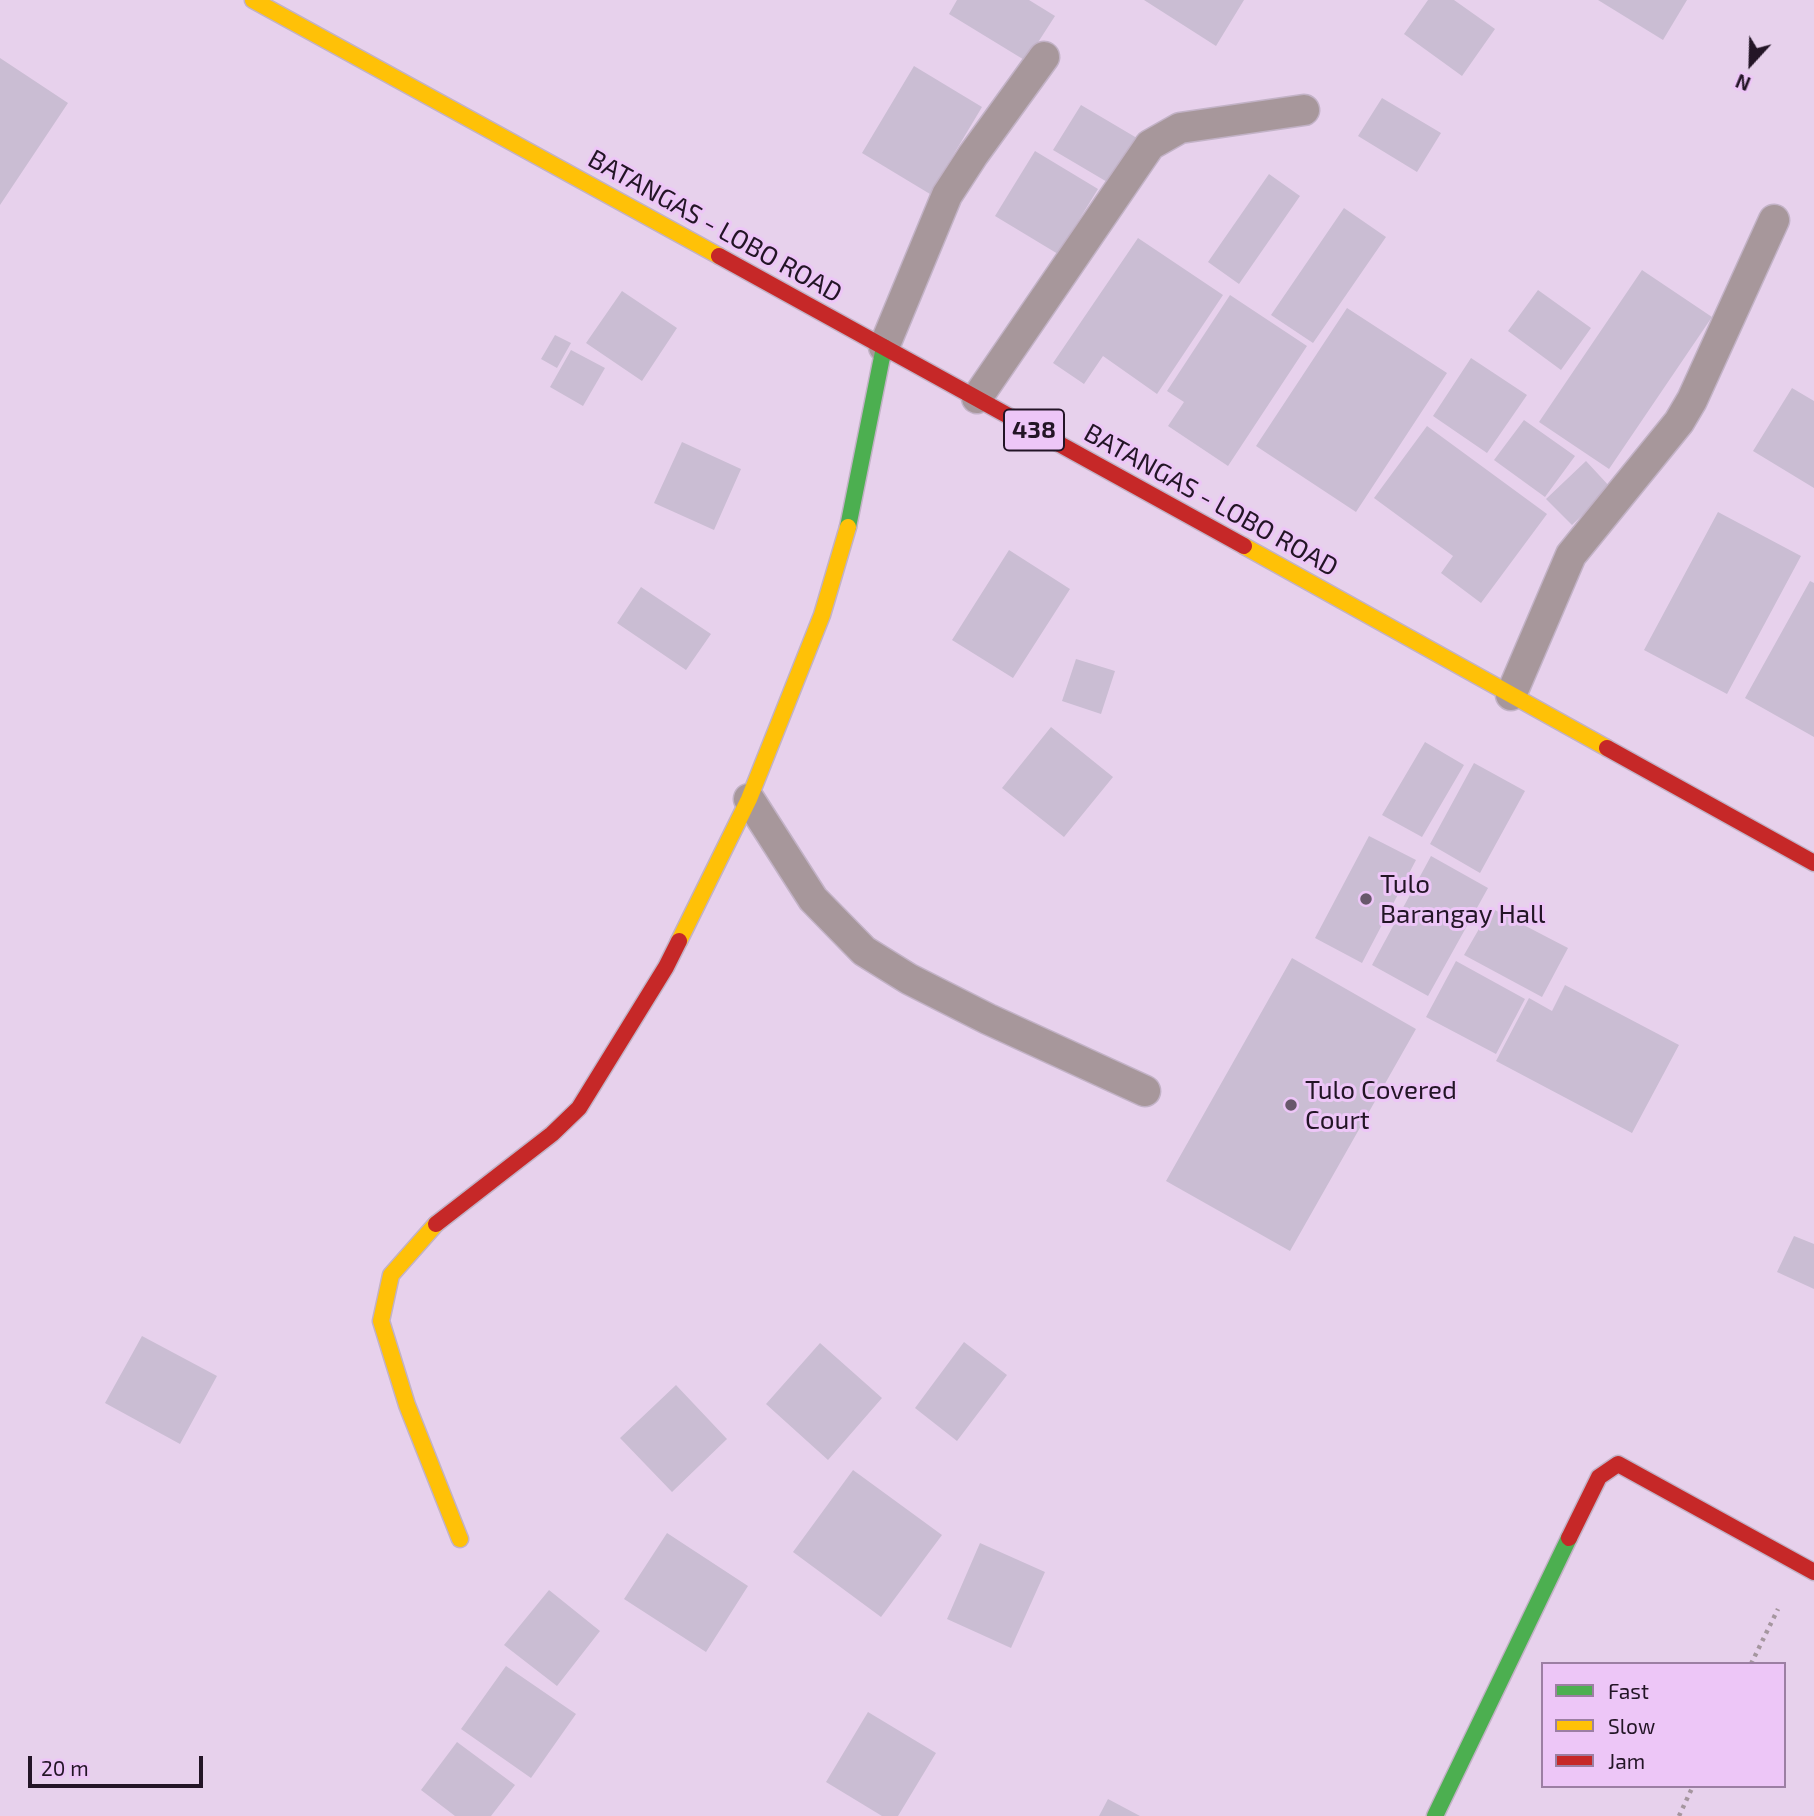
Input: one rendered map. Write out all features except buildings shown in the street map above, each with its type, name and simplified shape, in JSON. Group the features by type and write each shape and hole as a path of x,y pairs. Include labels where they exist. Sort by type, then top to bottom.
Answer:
{"street":[{"name":"BATANGAS - LOBO ROAD","path":"253,0 1814,863"},
{"path":"460,1539 407,1405 381,1321 391,1275 433,1227 552,1134 579,1108 666,967 750,799 822,615 853,509 884,347"},
{"path":"1435,1816 1599,1476 1618,1464 1814,1572"}],"lane":[{"path":"884,347 947,195 1044,57"},
{"path":"977,398 1150,145 1180,128 1304,110"},
{"path":"1511,695 1571,555 1679,422 1692,400 1774,220"},
{"path":"750,799 813,900 864,951 909,979 988,1019 1145,1091"}],"path":[{"path":"1752,1662 1799,1564"},
{"path":"1679,1816 1692,1788"}],"traffic: fast":[{"path":"848,527 884,347"},
{"path":"1435,1816 1569,1538"}],"traffic: slow":[{"path":"253,0 719,256"},
{"path":"679,941 749,799 822,615 848,527"},
{"path":"1244,546 1607,748"},
{"path":"436,1224 391,1275 381,1321 407,1405 460,1539"}],"traffic: jam":[{"path":"719,256 1244,546"},
{"path":"1607,748 1814,863"},
{"path":"436,1224 552,1134 579,1108 666,967 679,941"},
{"path":"1569,1538 1599,1477 1618,1464 1814,1572"}],"place":[{"name":"Tulo Barangay Hall","path":"1366,899"},
{"name":"Tulo Covered Court","path":"1291,1105"}]}
